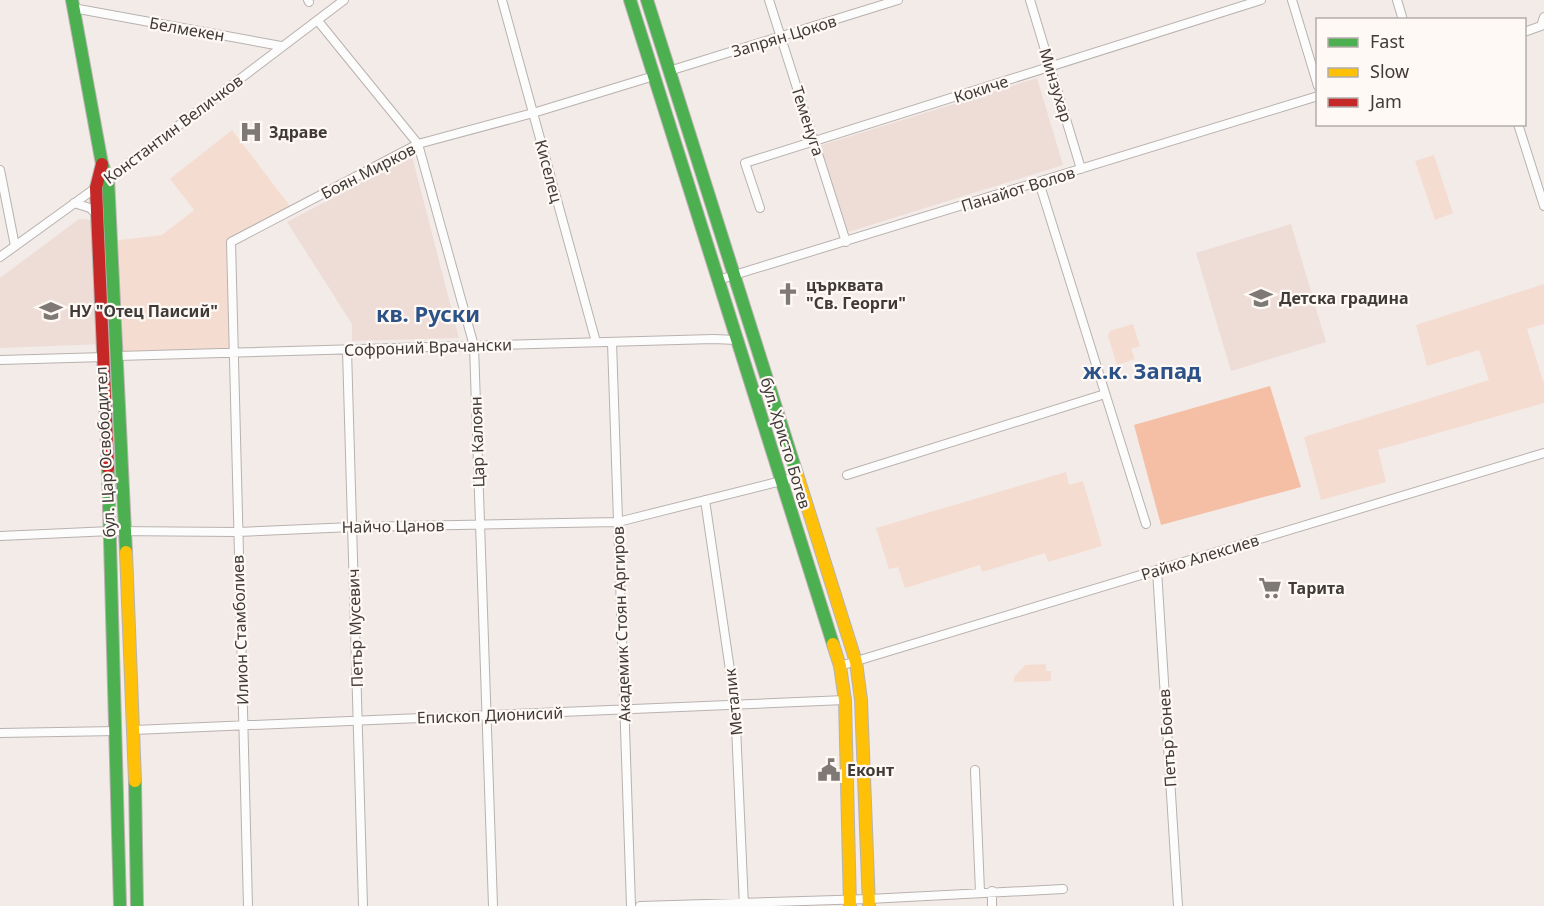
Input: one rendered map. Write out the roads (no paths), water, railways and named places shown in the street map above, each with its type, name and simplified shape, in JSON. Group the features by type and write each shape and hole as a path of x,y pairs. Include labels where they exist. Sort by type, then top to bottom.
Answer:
{"main road":[{"name":"бул. Христо Ботев","path":"630,0 840,666 845,700 850,903"},
{"name":"бул. Христо Ботев","path":"647,0 856,662 861,700 869,902"},
{"name":"бул. Цар Освободител","path":"72,4 102,164 108,179 107,357 120,906"},
{"name":"бул. Цар Освободител","path":"102,164 96,188 97,216 107,357 126,531 134,730 137,906"}],"street":[{"name":"Константин Величков","path":"0,257 96,188 344,0"},
{"name":"Киселец","path":"502,0 596,342"},
{"name":"Теменуга","path":"769,0 846,242"},
{"name":"Запрян Цоков","path":"669,71 898,0"},
{"name":"Минзухар","path":"1030,0 1081,169"},
{"name":"Кокиче","path":"760,208 745,163 1261,0"},
{"path":"1292,0 1316,83"},
{"path":"1397,0 1402,18"},
{"name":"Белмекен","path":"72,4 92,11 282,46"},
{"path":"1526,31 1541,26 1544,17"},
{"name":"Цар Калоян","path":"318,21 418,144 474,346 493,906"},
{"name":"Боян Мирков","path":"232,353 231,242 418,144 533,113 654,76"},
{"name":"Панайот Волов","path":"718,280 1316,96"},
{"path":"1519,126 1544,206"},
{"path":"0,170 15,246"},
{"path":"1039,182 1146,524"},
{"path":"74,203 90,208 97,216"},
{"name":"Софроний Врачански","path":"0,360 596,342 737,340"},
{"name":"Академик Стоян Аргиров","path":"612,342 631,906"},
{"name":"Петър Мусевич","path":"347,350 363,906"},
{"name":"Илион Стамболиев","path":"232,353 248,906"},
{"path":"848,475 1105,394"},
{"name":"Райко Алексиев","path":"840,666 1544,453"},
{"name":"Найчо Цанов","path":"0,536 111,531 237,532 352,527 618,522 797,477"},
{"name":"Металик","path":"705,500 735,704 744,904"},
{"name":"Петър Бонев","path":"1157,570 1178,906"},
{"name":"Епископ Дионисий","path":"134,730 845,700"},
{"path":"0,733 117,731"},
{"path":"975,770 980,892"},
{"path":"640,906 850,903 992,891 1063,889"},
{"path":"992,891 992,906"}],"place":[{"name":"Здраве","path":"251,132"},
{"name":"църквата \"Св. Георги\"","path":"788,294"},
{"name":"Детска градина","path":"1261,298"},
{"name":"НУ \"Отец Паисий\"","path":"51,311"},
{"name":"Тарита","path":"1270,588"},
{"name":"Еконт","path":"829,770"}],"district":[{"name":"кв. Руски","path":"428,313"},
{"name":"ж.к. Запад","path":"1142,370"}]}
